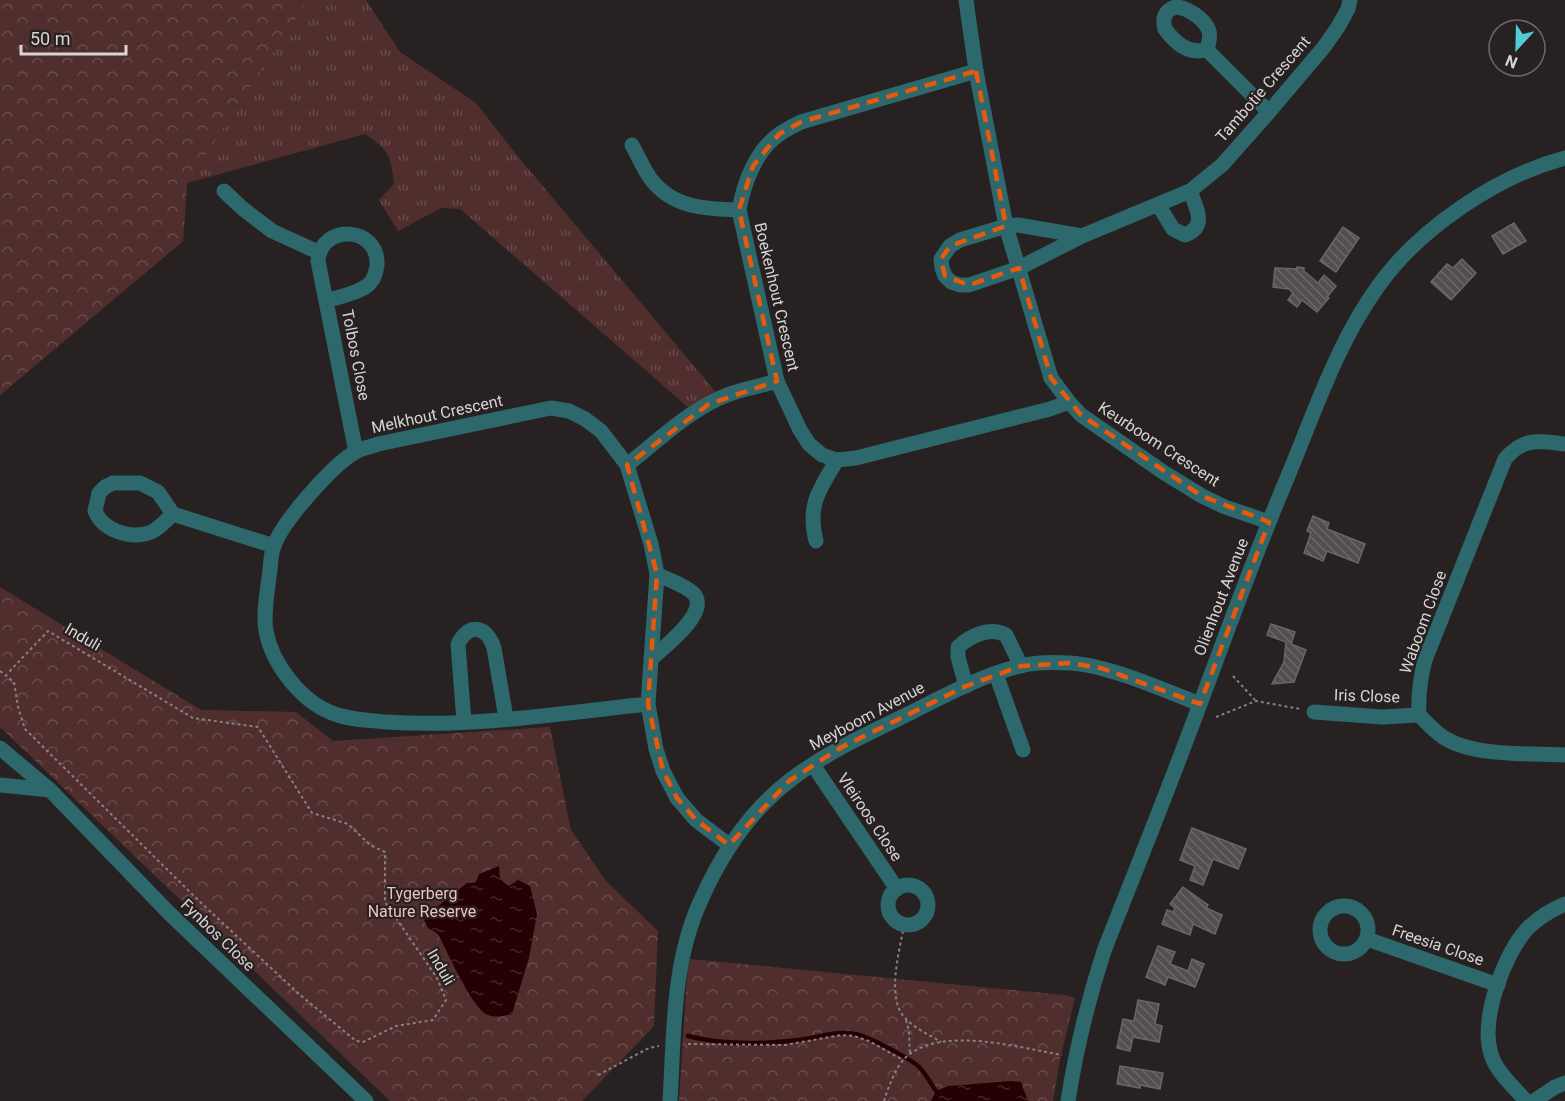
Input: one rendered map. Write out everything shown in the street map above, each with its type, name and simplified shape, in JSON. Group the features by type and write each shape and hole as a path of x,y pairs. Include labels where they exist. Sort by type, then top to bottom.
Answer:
{"street":[{"name":"Keurboom Crescent","path":"966,0 976,71 1006,226 1051,378 1069,402 1097,428 1184,486 1225,507 1269,522"},
{"name":"Tambotie Crescent","path":"1019,268 1082,236 1159,206 1190,191 1222,165 1269,112 1333,34 1348,9 1350,0"},
{"path":"1207,50 1269,112"},
{"name":"Boekenhout Crescent","path":"837,460 822,455 809,444 777,381 739,210 743,189 753,166 764,149 778,134 801,122 976,71"},
{"path":"632,146 650,178 664,193 682,204 704,209 739,210"},
{"name":"Olienhout Avenue","path":"1068,1101 1077,1048 1104,951 1269,522 1335,363 1355,323 1378,285 1403,256 1435,226 1499,184 1565,158"},
{"name":"Olienhout Avenue","path":"1517,177 1565,169"},
{"path":"224,191 272,231 318,252"},
{"path":"1159,206 1173,229 1185,235 1192,233 1197,228 1200,216 1190,191"},
{"path":"1019,268 969,285 960,285 951,282 945,276 942,259 950,246 960,240 1006,226 1018,225 1082,236"},
{"name":"Tolbos Close","path":"327,301 365,287 372,281 376,274 377,262 374,249 368,240 359,236 335,237 325,241 318,252 318,261 356,452"},
{"path":"627,465 693,413 709,404 727,395 777,381"},
{"path":"816,541 812,525 813,507 822,485 837,460 856,458 1050,409 1069,402"},
{"name":"Melkhout Crescent","path":"648,704 464,722 403,723 356,719 332,713 310,700 294,684 272,653 266,630 265,606 274,546 303,502 329,474 356,452 378,444 551,408 569,411 585,419 601,431 627,465 651,544 657,574 648,704 656,749 663,771 677,798 696,820 729,845"},
{"name":"Waboom Close","path":"1419,715 1419,681 1425,660 1505,459 1514,448 1527,442 1565,444"},
{"path":"173,514 154,531 144,534 110,530 103,525 95,511 99,494 105,487 113,483 140,483 158,492 173,514 274,546"},
{"path":"651,659 688,624 698,609 698,601 693,594 657,574"},
{"path":"464,722 458,644 468,631 477,629 486,632 494,648 506,718"},
{"path":"966,686 958,657 958,647 983,633 993,630 1006,635 1021,666"},
{"name":"Meyboom Avenue","path":"670,1101 680,968 700,901 729,845 789,781 840,748 966,686 1021,666 1071,663 1101,668 1200,704"},
{"path":"996,674 1023,750"},
{"name":"Iris Close","path":"1314,712 1382,717 1419,715"},
{"path":"1419,715 1444,738 1464,746 1484,750 1565,755"},
{"name":"Fynbos Close","path":"0,748 50,790 169,913 366,1101"},
{"name":"Vleiroos Close","path":"813,765 897,889"},
{"path":"0,785 50,790"},
{"name":"Vleiroos Close","path":"915,887 921,891 927,902 927,908 922,920 904,925 897,922 889,912 889,899 897,889 915,887"},
{"path":"1526,1101 1497,1067 1491,1055 1488,1028 1497,985 1515,945 1539,918 1565,904"},
{"name":"Freesia Close","path":"1367,939 1497,985"},
{"path":"1534,1101 1565,1083"}],"path":[{"name":"Induli","path":"48,631 193,718 258,727 312,813 348,824 370,845 385,852 385,902 437,978 446,1000 433,1020 396,1026 363,1042 356,1041 298,994 198,900 25,729 18,707 14,682 7,674 48,631"},
{"path":"0,671 7,674"},
{"path":"1233,676 1256,702"},
{"path":"1216,717 1256,702 1314,712"},
{"path":"904,925 894,992 909,1031 910,1055"},
{"path":"906,1020 941,1042"},
{"path":"598,1075 649,1048 673,1043 775,1046 841,1035 869,1041 903,1060"},
{"path":"884,1101 887,1090 903,1060 941,1042 983,1041 1065,1055"}],"highlighted area":[{"path":"976,71 1006,226 950,246 941,259 945,276 969,285 1019,268 1051,378 1081,415 1202,496 1269,522 1200,704 1101,668 1071,663 1021,666 966,686 840,748 789,781 729,845 696,820 677,798 663,771 648,704 657,574 627,465 709,404 777,381 739,210 753,166 779,134 801,122"}],"green space":[{"path":"0,0 366,0 400,52 476,103 515,153 715,391 689,408 460,209 441,208 398,231 379,200 394,184 390,160 384,149 365,134 187,183 183,241 0,395"},
{"path":"0,0 308,0 187,183 183,241 0,395"},
{"name":"Tygerberg Nature Reserve","path":"0,587 201,710 296,712 333,741 550,727 571,830 606,881 658,931 654,1026 582,1101 390,1101 0,727"},
{"path":"690,959 1066,995 1075,998 1060,1059 1053,1101 679,1101"}],"water":[{"path":"499,866 500,879 509,886 518,880 530,886 537,914 529,958 512,1014 497,1017 488,1015 475,1002 460,979 438,934 428,928 423,918 467,883 476,882 479,874"},
{"path":"1021,1082 1028,1101 931,1101 936,1091 948,1086"}],"building":[{"path":"1514,223 1526,241 1503,254 1492,236"},
{"path":"1343,227 1359,238 1336,272 1320,261"},
{"path":"1462,259 1476,273 1451,300 1431,282 1447,264 1453,268"},
{"path":"1297,267 1304,268 1304,271 1318,283 1324,275 1336,286 1317,312 1302,300 1297,307 1288,300 1293,293 1289,289 1273,287 1275,268 1297,269"},
{"path":"1313,516 1329,523 1327,529 1365,544 1358,563 1327,551 1323,561 1304,553 1311,533 1307,531"},
{"path":"1271,624 1295,632 1291,644 1306,650 1294,682 1272,684 1284,662 1286,642 1267,635"},
{"path":"1192,828 1246,849 1238,869 1213,859 1203,885 1190,880 1195,866 1180,860"},
{"path":"1183,887 1208,905 1206,908 1222,915 1215,934 1193,924 1190,935 1162,924 1167,910 1173,912 1175,908 1170,904"},
{"path":"1158,946 1175,952 1170,964 1188,971 1192,959 1204,964 1195,987 1168,977 1165,985 1146,977"},
{"path":"1138,1000 1159,1004 1155,1024 1162,1026 1159,1042 1133,1037 1130,1051 1117,1048 1123,1019 1134,1021"},
{"path":"1120,1066 1163,1073 1160,1089 1117,1084"}],"waterway":[{"path":"688,1036 715,1041 758,1043 799,1040 834,1034 855,1034 879,1043 915,1064 936,1091"}]}
